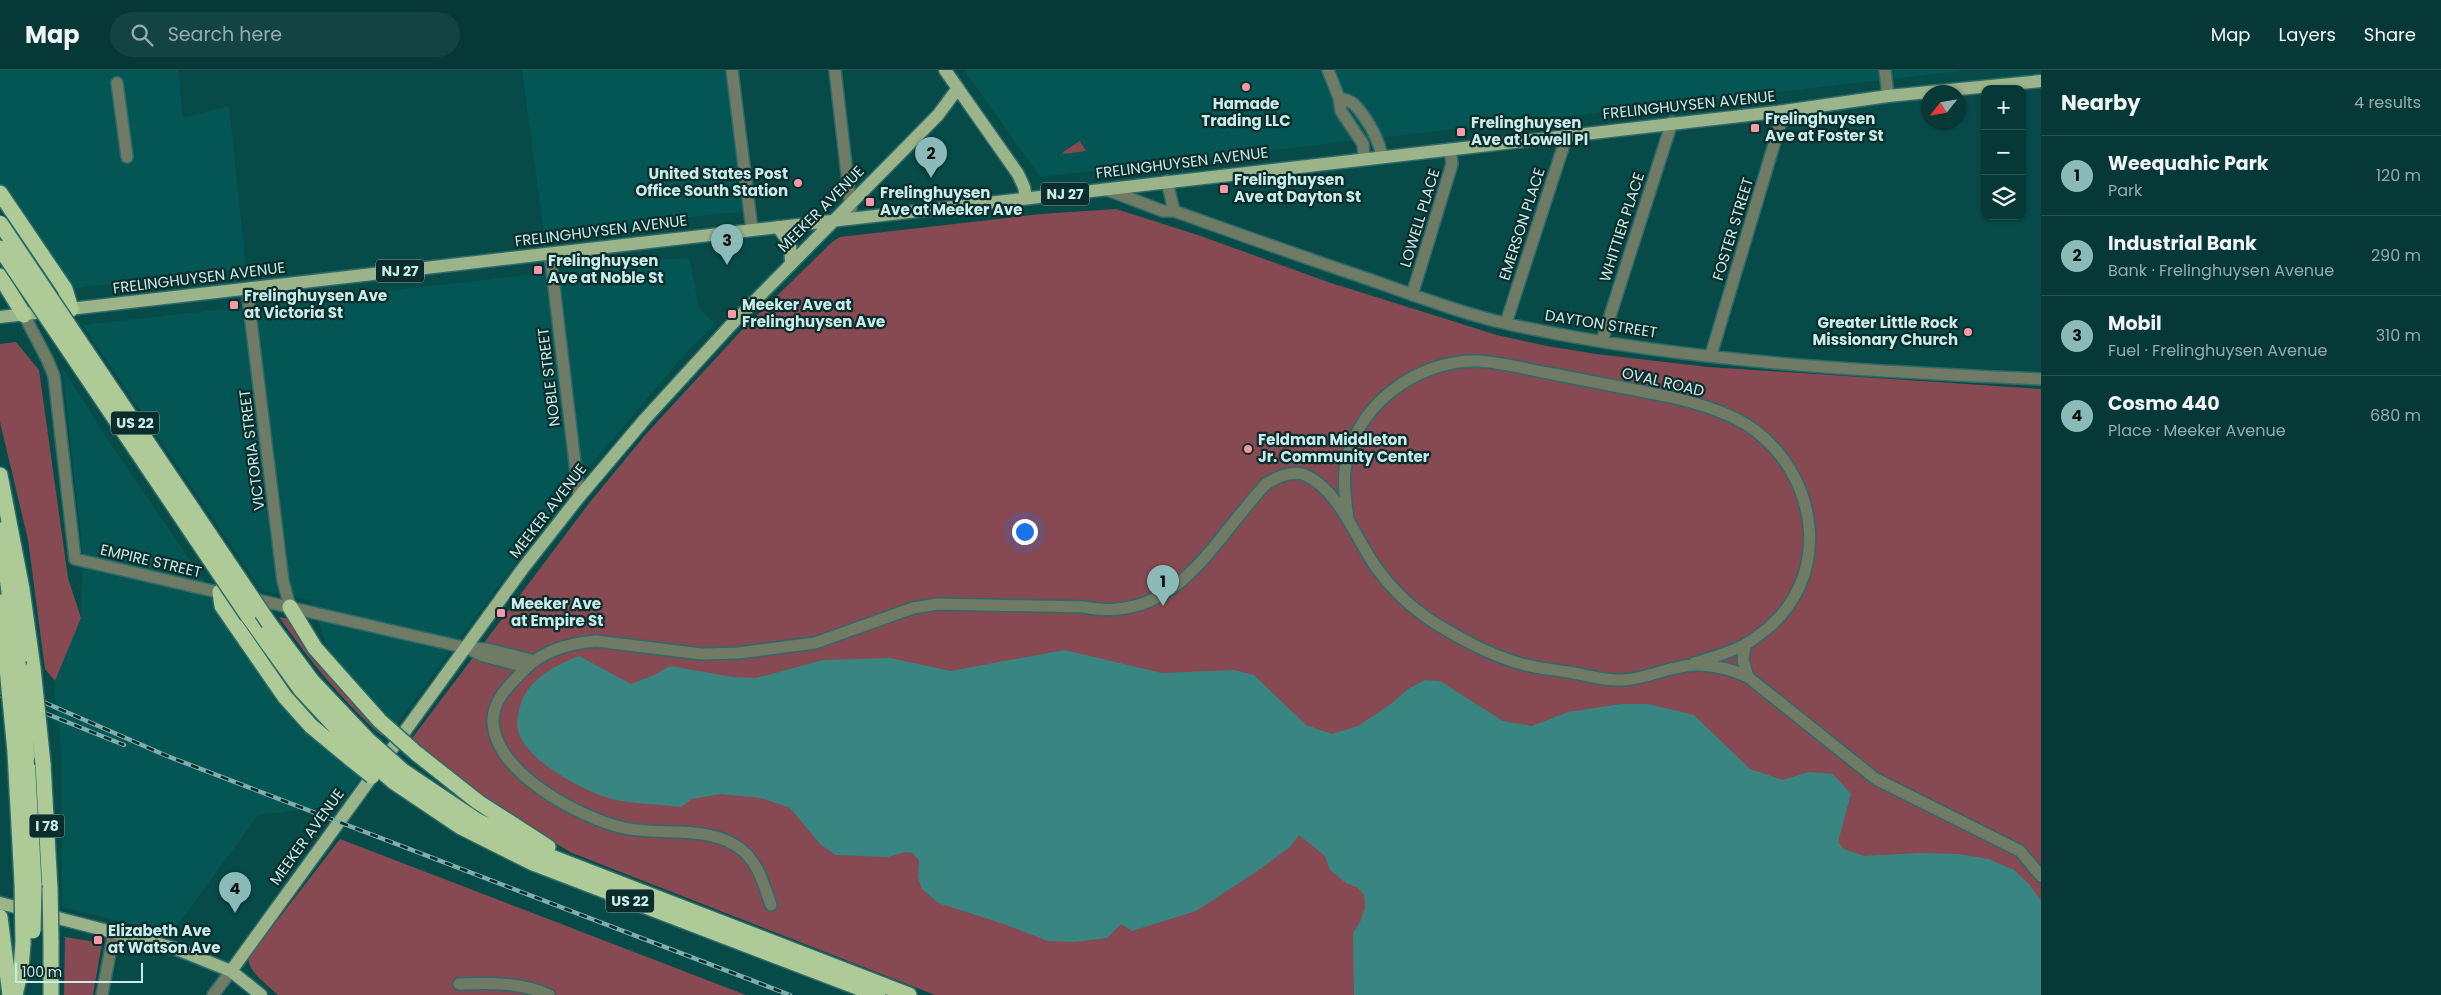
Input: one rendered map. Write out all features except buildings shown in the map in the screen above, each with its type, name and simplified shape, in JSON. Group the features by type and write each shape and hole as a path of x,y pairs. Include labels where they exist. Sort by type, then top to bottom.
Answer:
{"highway":[{"path":"2,197 65,289 71,309"},
{"name":"US 22","path":"0,223 270,623 359,750"},
{"name":"US 22","path":"0,248 248,616 301,690 359,750 396,781 424,811 548,870 878,995"},
{"path":"0,299 4,288 1,278"},
{"path":"1,278 24,314"},
{"path":"0,474 4,519 11,562 12,659 21,754 28,884 28,944 16,995"},
{"name":"I 78","path":"11,562 33,668 43,764 50,889 51,995"},
{"path":"220,592 222,606 285,697 319,733 359,750 396,781"},
{"path":"0,602 12,659"},
{"path":"290,607 315,648 380,721 416,754 457,787 516,828 568,858 627,887"},
{"name":"US 22","path":"396,781 457,808 503,835 546,855 909,995"},
{"path":"0,917 10,995"}],"main road":[{"path":"945,70 1018,174 1024,187 1026,198"},
{"name":"FRELINGHUYSEN AVENUE","path":"0,317 1672,122 1784,111 1888,96 2041,81"},
{"name":"MEEKER AVENUE","path":"231,971 524,567 579,496 652,412 791,262 943,109 958,88"},
{"path":"778,227 790,244 791,262"},
{"path":"0,902 174,948 231,971 260,995"}],"street":[{"path":"732,70 752,230"},
{"path":"835,70 853,218"},
{"path":"1328,70 1339,98 1340,111 1363,144 1364,159"},
{"path":"1885,70 1888,96"},
{"path":"117,83 127,157"},
{"path":"1339,98 1352,102 1380,143 1382,157"},
{"name":"FOSTER STREET","path":"1711,356 1784,111"},
{"name":"WHITTIER PLACE","path":"1602,342 1672,122"},
{"name":"EMERSON PLACE","path":"1506,323 1568,135"},
{"name":"LOWELL PLACE","path":"1412,295 1452,164 1450,149"},
{"path":"1167,181 1174,211"},
{"name":"DAYTON STREET","path":"1104,189 1163,211 1174,211 1412,295 1506,323 1602,342 1711,356 1892,371 2041,379"},
{"name":"NOBLE STREET","path":"550,253 579,496"},
{"name":"VICTORIA STREET","path":"247,289 283,581 290,607"},
{"name":"EMPIRE STREET","path":"24,314 48,360 54,376 75,560 467,648 483,656 531,664"},
{"name":"OVAL ROAD","path":"1348,520 1346,469 1350,450 1364,423 1380,402 1400,385 1438,366 1465,362 1496,363 1698,403 1742,422 1767,442 1792,473 1805,503 1810,543 1805,574 1800,588 1783,614 1745,645 1685,666"},
{"path":"771,905 756,864 736,845 712,835 624,828 600,820 576,810 550,795 514,766 499,741 493,720 498,703 507,688 531,664 553,650 596,641 702,654 738,653 815,643 913,608 938,604 1084,607 1103,610 1132,608 1160,598 1184,582 1266,484 1295,473 1305,475 1317,483 1348,520 1378,571 1412,605 1448,631 1497,656 1523,664 1622,680 1685,666 1715,667 1739,672 1748,677 1876,779 2003,841 2020,851 2041,876"},
{"path":"1745,645 1743,660 1748,677"},
{"path":"102,995 114,932"},
{"name":"MEEKER AVENUE","path":"213,995 231,971"},
{"path":"459,984 496,983 535,988 549,995"}],"shaded area":[{"path":"0,70 178,70 183,118 229,106 246,268 69,289 61,277 64,274 0,184"},
{"path":"522,70 737,70 756,210 544,233"},
{"path":"964,70 1968,70 1040,177"},
{"path":"1080,141 1086,151 1063,154 1063,152"},
{"path":"1116,209 1198,235 1328,282 1497,335 1547,346 1596,354 1708,367 2041,389 2041,995 935,995 572,853 490,805 410,741 590,502 646,434 740,332 832,242 840,237 1041,214"},
{"path":"689,257 699,307 715,324 678,362 567,493 395,726 328,649 311,600 262,591 83,325"},
{"path":"16,342 39,370 68,578 81,618 55,681 45,669 28,540 0,422 0,344"},
{"path":"62,367 110,443 290,706 362,775 341,805 258,815 171,934 62,907 62,754 54,691 55,681 81,618 83,553"},
{"path":"279,617 290,619 383,730 382,736 353,709 327,680"},
{"path":"340,839 746,995 278,995 254,973 249,957"},
{"path":"65,937 102,943 93,995 64,995"}],"water":[{"path":"1064,650 1162,673 1234,670 1254,675 1306,725 1332,734 1358,726 1391,704 1408,689 1425,680 1440,681 1503,721 1532,726 1568,712 1621,704 1648,704 1694,715 1750,769 1783,780 1808,772 1833,774 1851,794 1838,842 1844,849 1864,856 1919,853 1959,854 1989,859 2014,870 2030,885 2041,901 2041,995 1354,995 1353,933 1360,922 1365,908 1364,895 1358,888 1346,883 1330,870 1325,856 1299,835 1290,847 1256,872 1196,911 1132,931 1121,924 1107,938 1074,942 1048,941 1001,923 938,903 922,889 918,878 919,861 913,853 905,852 888,857 836,855 821,845 790,808 761,798 721,794 692,799 681,807 622,801 594,793 557,773 534,755 520,736 517,726 522,700 534,683 550,670 579,656 631,684 670,666 733,677 756,678 823,660 890,658 951,671"}],"railway":[{"path":"0,683 167,756 790,995"},
{"path":"0,695 124,745"}],"place":[{"name":"Hamade Trading LLC","path":"1246,87"},
{"name":"Frelinghuysen Ave at Foster St","path":"1755,128"},
{"name":"Frelinghuysen Ave at Lowell Pl","path":"1461,132"},
{"name":"Industrial Bank","path":"931,178"},
{"name":"United States Post Office South Station","path":"798,183"},
{"name":"Frelinghuysen Ave at Dayton St","path":"1224,189"},
{"name":"Frelinghuysen Ave at Meeker Ave","path":"870,202"},
{"name":"Mobil","path":"727,265"},
{"name":"Frelinghuysen Ave at Noble St","path":"538,270"},
{"name":"Frelinghuysen Ave at Victoria St","path":"234,305"},
{"name":"Meeker Ave at Frelinghuysen Ave","path":"732,314"},
{"name":"Greater Little Rock Missionary Church","path":"1968,332"},
{"name":"Feldman Middleton Jr. Community Center","path":"1248,449"},
{"name":"Weequahic Park","path":"1163,606"},
{"name":"Meeker Ave at Empire St","path":"501,613"},
{"name":"Cosmo 440","path":"235,913"},
{"name":"Elizabeth Ave at Watson Ave","path":"98,940"}]}
